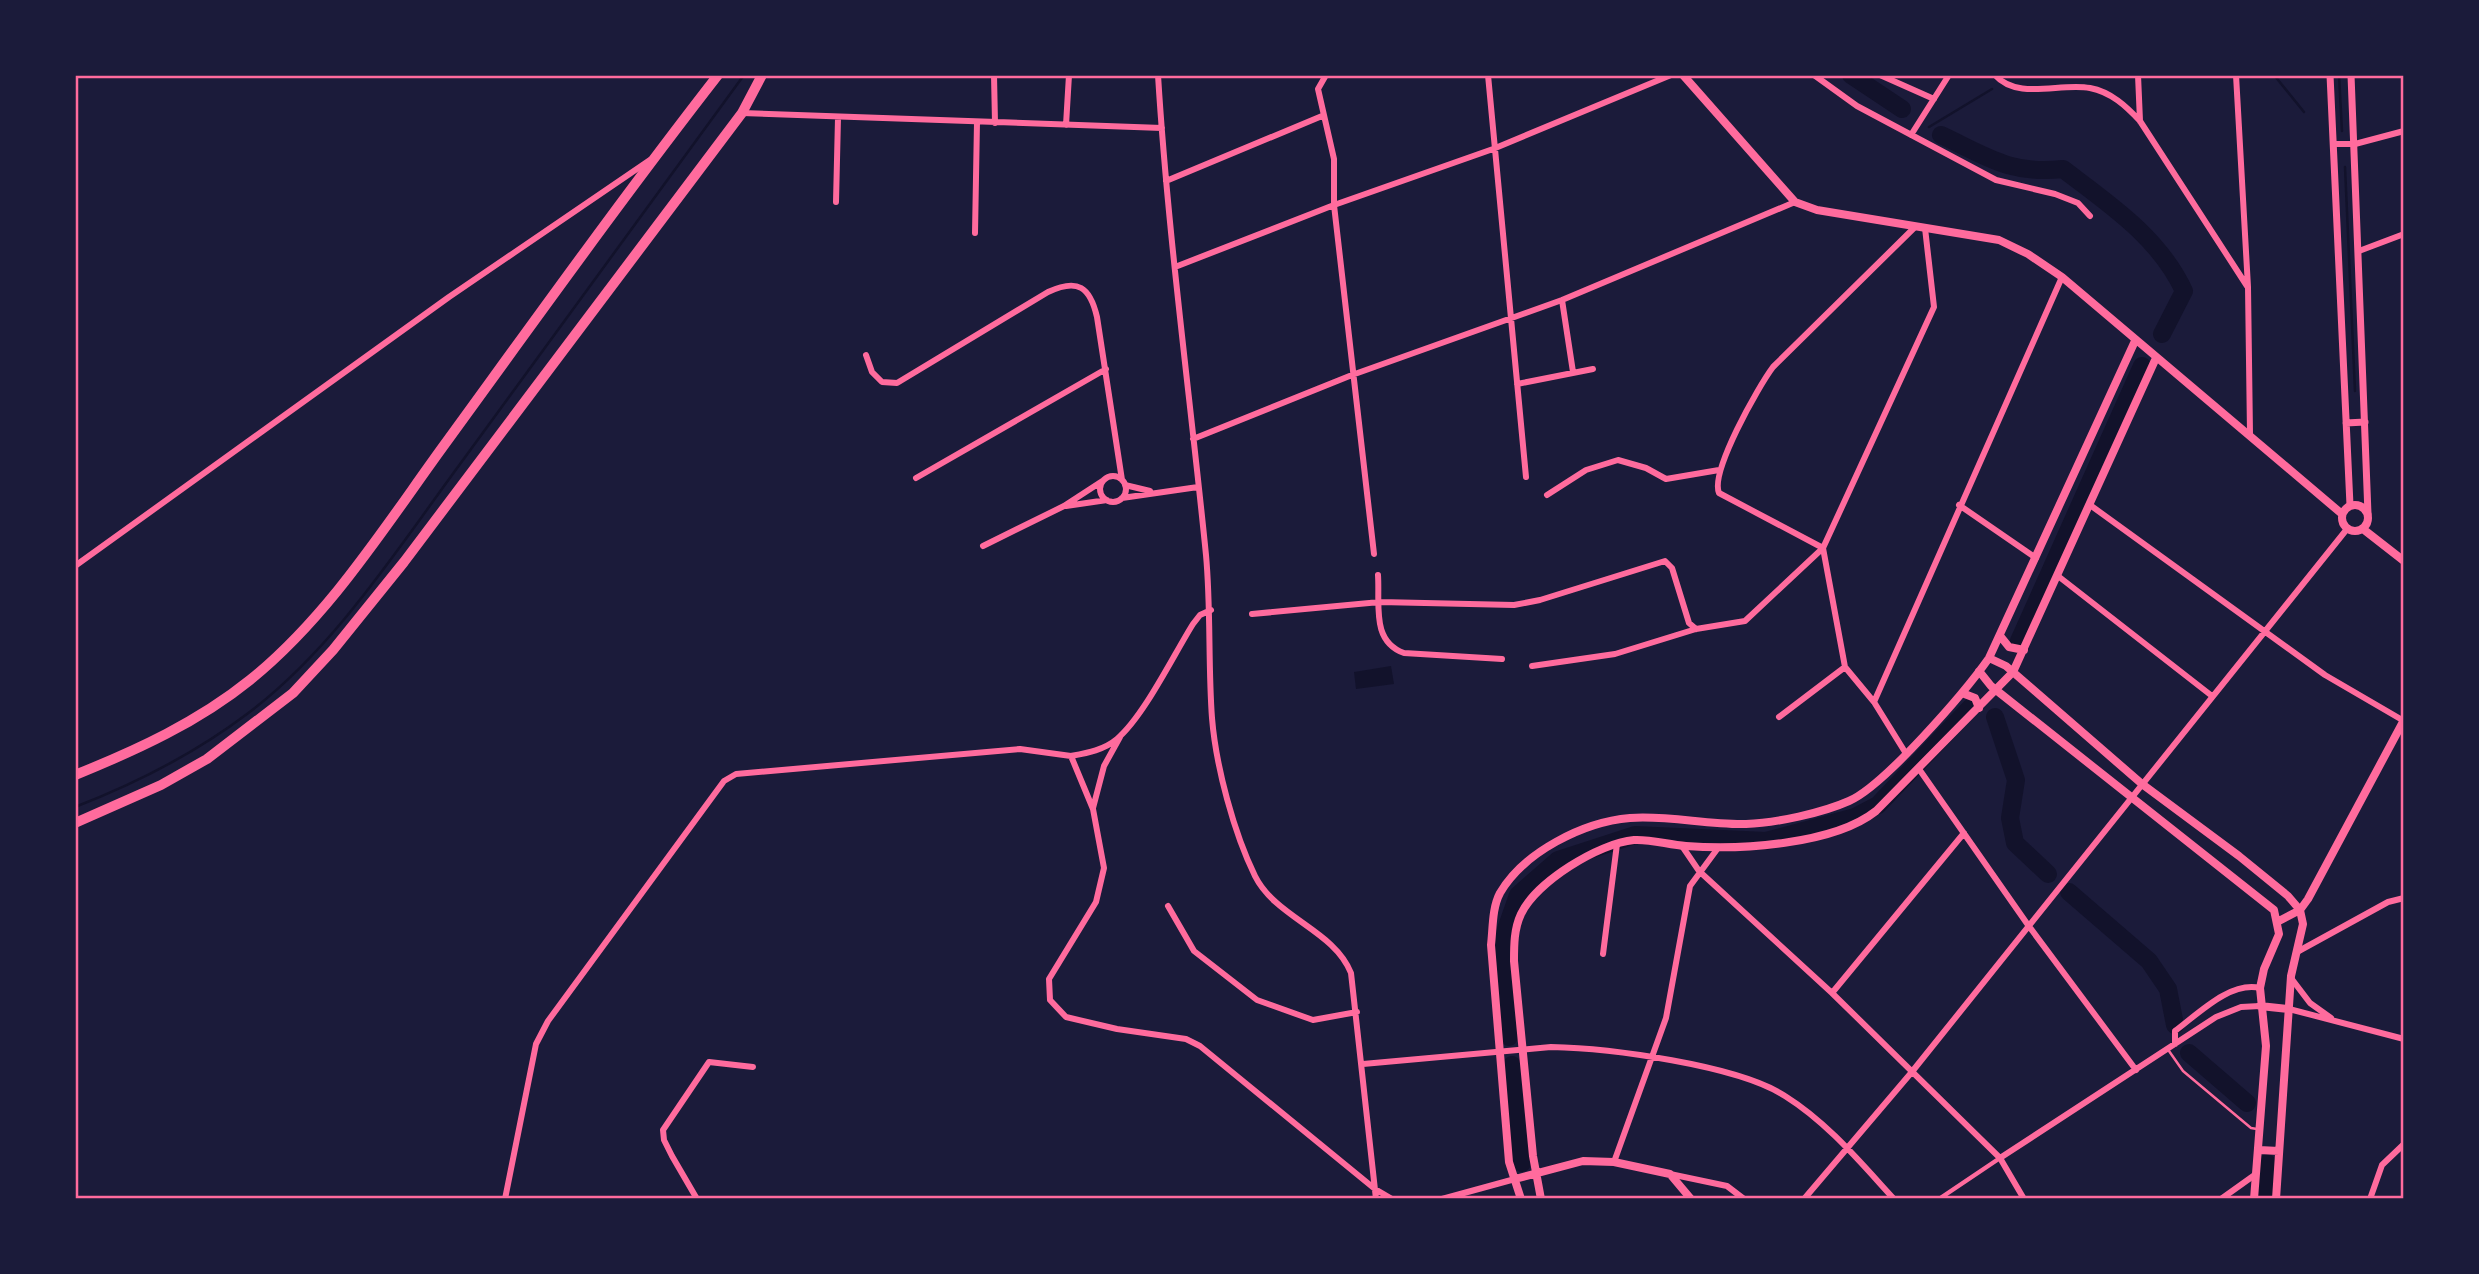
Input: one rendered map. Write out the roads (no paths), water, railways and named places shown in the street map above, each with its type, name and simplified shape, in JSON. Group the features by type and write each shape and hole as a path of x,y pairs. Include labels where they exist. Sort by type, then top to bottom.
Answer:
{"highway":[{"path":"75,775 180,727 224,700 285,649 356,566 654,157 718,75"},
{"path":"75,823 161,785 207,759 293,692 325,659 404,562 742,113 765,76"}],"main road":[{"path":"1683,75 1795,202 1817,210 1999,240 2028,254 2062,277 2135,341 2250,433 2342,514 2347,529 2363,529 2404,561"},
{"path":"1521,1199 1509,1162 1491,945 1494,911 1501,891 1523,866 1574,833 1629,818 1769,823 1847,803 1881,779 1962,693 1989,658 2001,637 2135,341"},
{"path":"1541,1199 1514,961 1514,934 1521,913 1534,895 1578,861 1617,844 1641,840 1682,846 1759,848 1853,825 1877,811 2012,672 2156,358"},
{"path":"2342,514 2350,505 2359,505 2368,514 2363,529"},
{"path":"2001,637 2010,647 2024,650"},
{"path":"1989,658 1999,661 2142,784 2248,863 2288,896 2300,910 2303,924 2291,978 2276,1199"},
{"path":"1979,671 1997,690 2272,907 2277,922 2278,939 2264,969 2260,988 2266,1046 2254,1199"},
{"path":"1962,693 1975,698 1979,708"},
{"path":"2277,922 2300,910 2404,721"},
{"path":"2260,1006 2290,1009"},
{"path":"2259,1150 2279,1151"},
{"path":"1515,1179 1583,1161 1614,1162 1670,1174 1692,1199"}],"street":[{"path":"994,75 995,123"},
{"path":"1066,125 1069,75"},
{"path":"1158,75 1166,181 1211,610 1212,719 1216,744 1231,808 1251,865 1266,893 1341,955 1351,973 1376,1199"},
{"path":"1488,75 1526,477"},
{"path":"1175,267 1334,205 1493,149 1671,75"},
{"path":"1814,75 1857,106 1996,180 2056,194 2078,203 2090,216"},
{"path":"1880,75 1934,99"},
{"path":"1911,135 1949,75"},
{"path":"1995,75 2014,86 2038,89 2092,88 2115,98 2140,121 2248,287"},
{"path":"2138,75 2140,121"},
{"path":"2236,75 2248,287 2250,433"},
{"path":"2330,75 2350,505"},
{"path":"2351,75 2368,514"},
{"path":"1323,77 1318,89 1322,116 1334,159 1334,205 1374,554"},
{"path":"742,113 1161,128"},
{"path":"1166,181 1322,116"},
{"path":"835,202 838,118"},
{"path":"975,233 977,122"},
{"path":"2333,144 2355,144 2404,131"},
{"path":"75,566 449,297 654,157"},
{"path":"1193,439 1352,375 1562,300 1795,202"},
{"path":"1823,548 1722,495 1716,483 1719,470 1761,383 1773,367 1920,227"},
{"path":"1532,666 1615,654 1696,629 1739,624 1753,616 1823,548 1931,315 1934,293 1920,227"},
{"path":"2359,251 2404,234"},
{"path":"1874,702 2062,277"},
{"path":"866,355 872,372 882,382 897,383 1059,287 1072,285 1083,288 1093,298 1124,482 1122,498"},
{"path":"1562,300 1573,372"},
{"path":"916,478 1106,369"},
{"path":"1517,384 1593,369"},
{"path":"2346,423 2365,422"},
{"path":"1107,500 1101,492 1118,457"},
{"path":"1547,495 1587,470 1618,460 1646,468 1666,478 1719,470"},
{"path":"983,547 1064,506 1107,478 1152,492"},
{"path":"1064,506 1107,500 1114,502 1152,492 1198,486"},
{"path":"1959,505 2036,558"},
{"path":"2090,505 2325,675 2404,721"},
{"path":"1804,1199 1911,1073 2264,629 2347,529"},
{"path":"1823,548 1845,667 1874,702 1905,752"},
{"path":"1252,614 1380,602 1514,605 1540,600 1665,561 1672,568 1689,623 1696,629"},
{"path":"1378,575 1380,633 1394,650 1404,653 1502,659"},
{"path":"2058,576 2212,695"},
{"path":"1093,809 1104,766 1121,735 1193,624 1200,615 1211,610"},
{"path":"1779,717 1845,667"},
{"path":"505,1199 536,1044 548,1021 724,781 736,774 907,757 1020,749 1071,756 1099,749 1121,735"},
{"path":"1071,756 1093,809 1104,868 1096,902 1049,979 1050,1000 1057,1010 1066,1017 1116,1029 1186,1039 1200,1046 1375,1189 1392,1199"},
{"path":"1919,769 2028,925 2136,1070"},
{"path":"1832,993 1964,833"},
{"path":"1603,954 1617,844"},
{"path":"1682,846 1699,871 1832,993 2000,1158 2024,1199"},
{"path":"1614,1162 1666,1018 1690,886 1718,848"},
{"path":"2298,952 2388,902 2404,898"},
{"path":"1168,906 1194,951 1257,1000 1313,1020 1357,1012"},
{"path":"2291,978 2310,1003 2336,1021"},
{"path":"2175,1044 2175,1031 2224,995 2254,986 2260,988"},
{"path":"1939,1199 2216,1017 2241,1007 2260,1006"},
{"path":"2290,1009 2404,1040"},
{"path":"1363,1064 1500,1049 1578,1047 1717,1069 1757,1081 1811,1113 1847,1147 1894,1199"},
{"path":"697,1199 664,1140 665,1124 709,1062 752,1067"},
{"path":"2370,1199 2382,1165 2404,1144"},
{"path":"1670,1174 1727,1186 1744,1199"},
{"path":"2221,1199 2256,1174"},
{"path":"1442,1199 1515,1179"}],"lane":[{"path":"2168,1049 2183,1071 2251,1128 2260,1129"}],"waterway":[{"path":"75,807 143,778 186,755 247,714 309,659 389,562 744,75"},
{"path":"1851,75 1902,109"},
{"path":"2274,75 2304,112"},
{"path":"2339,75 2342,131"},
{"path":"1929,127 1992,89"},
{"path":"1941,135 1985,157 2013,166 2044,170 2063,169 2131,223 2161,254 2184,291 2162,334"},
{"path":"2345,167 2355,391"},
{"path":"2019,641 2142,366"},
{"path":"1509,1037 1503,938 1518,895 1558,860 1635,835 1766,841 1855,817 1878,805 1971,707"},
{"path":"1995,717 2016,780 2010,818 2015,843 2048,874"},
{"path":"2069,892 2149,961 2168,989 2175,1025"},
{"path":"2189,1053 2247,1103"},
{"path":"1512,1065 1522,1163"},
{"path":"2264,1199 2267,1163"}]}
